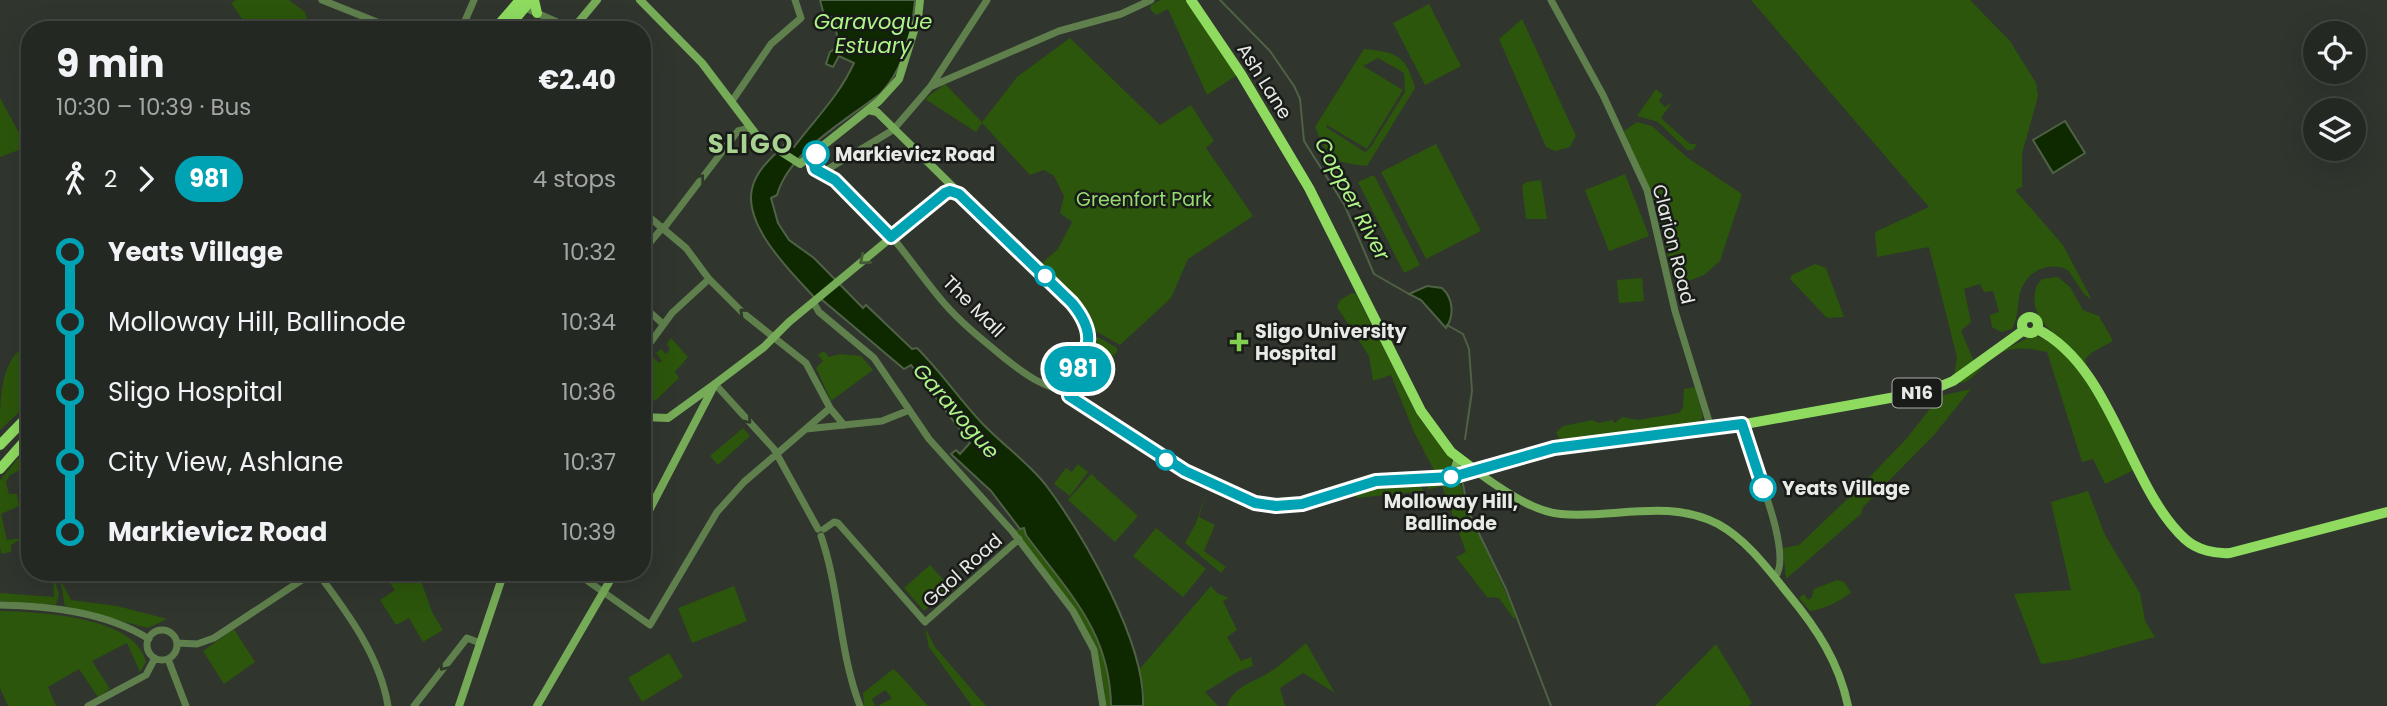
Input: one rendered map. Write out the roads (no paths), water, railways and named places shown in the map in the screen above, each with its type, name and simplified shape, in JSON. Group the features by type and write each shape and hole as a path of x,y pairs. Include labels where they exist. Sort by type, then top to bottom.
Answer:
{"highway":[{"name":"Ash Lane","path":"1192,0 1241,74 1305,181 1412,395 1443,441 1458,458 1472,468"},
{"path":"525,2 537,13"},
{"path":"504,21 525,2"},
{"path":"512,21 525,2"},
{"name":"N16","path":"1472,468 1554,448 1742,424 1929,391 1954,381 2024,330 2031,333 2037,328 2081,367 2117,424 2163,510 2177,531 2194,545 2218,553 2230,552 2387,512"},
{"path":"0,435 21,415"},
{"path":"0,445 21,423"},
{"path":"0,459 21,437"},
{"name":"Ash Lane","path":"1443,441 1472,468"},
{"path":"0,469 21,445"}],"main road":[{"path":"579,21 597,0"},
{"path":"640,0 685,44 732,101 750,128 775,149 800,163 810,159 872,111 899,79 904,69 920,0"},
{"path":"872,111 1072,303 1084,320 1088,334 1086,351 1068,391 1073,399 1185,471 1262,505 1302,504 1376,481 1452,477 1472,468 1535,506 1556,513 1658,510 1690,514 1730,532 1775,577 1826,644 1844,686 1848,706"},
{"path":"945,193 946,181"},
{"path":"651,417 668,418 715,384 774,338 814,301 945,193 950,191 959,194"},
{"path":"651,499 715,384"},
{"path":"694,397 702,407"},
{"path":"1452,477 1458,458"},
{"path":"459,706 501,581"},
{"path":"537,706 610,581"}],"street":[{"path":"322,0 374,21"},
{"path":"465,21 474,0"},
{"path":"732,101 771,44 801,18 795,0"},
{"path":"823,172 892,130 931,86 986,0"},
{"path":"931,86 1059,31 1121,14 1152,0"},
{"name":"Clarion Road","path":"1551,0 1603,95 1647,190 1680,330 1711,428"},
{"path":"537,13 554,21"},
{"path":"651,242 738,131 750,128"},
{"name":"The Mall","path":"810,159 815,169 823,172 855,198 891,237 953,313 1014,365 1050,389 1068,391"},
{"path":"651,218 686,248 716,286 806,363 830,408 844,425"},
{"path":"651,341 663,324 709,279"},
{"path":"814,301 819,312 874,358 907,411 1019,539 1089,637 1101,680 1103,706"},
{"path":"651,313 663,324"},
{"path":"715,384 778,455 821,531 860,706"},
{"path":"587,581 650,625 717,512 744,482 830,408"},
{"path":"806,429 882,421 907,411"},
{"path":"1742,424 1780,556 1780,570 1775,577"},
{"name":"Gaol Road","path":"821,531 834,522 838,523 925,622 1019,539"},
{"path":"1764,565 1774,566 1780,556"},
{"path":"177,643 197,644 214,638 301,581"},
{"path":"321,581 370,652 380,671 388,706"},
{"path":"0,606 86,615 126,627 149,639"},
{"path":"88,706 146,675 155,663 155,658 148,648 149,639 155,632 164,631 173,635 177,643 175,652 168,659 155,658"},
{"path":"414,706 467,638 480,643"},
{"path":"168,659 186,706"}],"water":[{"path":"820,0 915,0 912,25 900,63 888,85 880,94 820,138 783,179 777,195 771,198 778,223 789,240 814,258 863,308 866,305 912,349 917,348 980,421 1048,488 1079,534 1124,623 1135,653 1143,706 1111,706 1109,680 1103,656 1084,614 1026,535 1024,528 1020,529 991,491 951,454 956,450 960,454 970,443 911,365 904,369 821,299 814,297 781,261 761,231 751,200 753,185 759,173 786,143 794,147 834,96 854,63 839,56 833,67 826,64 830,52 838,47 835,18 824,15"},
{"path":"2065,121 2085,153 2053,173 2033,140"},
{"path":"1427,286 1442,288 1449,297 1451,313 1446,328 1421,300 1409,294"}],"waterway":[{"name":"Copper River","path":"1220,0 1270,51 1294,86 1300,99 1304,141 1345,206 1374,274 1409,294"},
{"name":"Copper River","path":"1447,325 1463,334 1469,349 1472,391 1465,439"},
{"name":"Copper River","path":"1463,484 1468,511 1506,589 1551,706"}],"place":[{"name":"Markievicz Road","path":"816,154"},
{"name":"Sligo University Hospital","path":"1239,342"},
{"name":"Molloway Hill, Ballinode","path":"1451,477"},
{"name":"Yeats Village","path":"1763,488"}],"district":[{"name":"SLIGO","path":"751,144"}],"water label":[{"name":"Garavogue Estuary","path":"873,34"},
{"name":"Garavogue","path":"956,411"}],"park label":[{"name":"Greenfort Park","path":"1144,199"}]}
